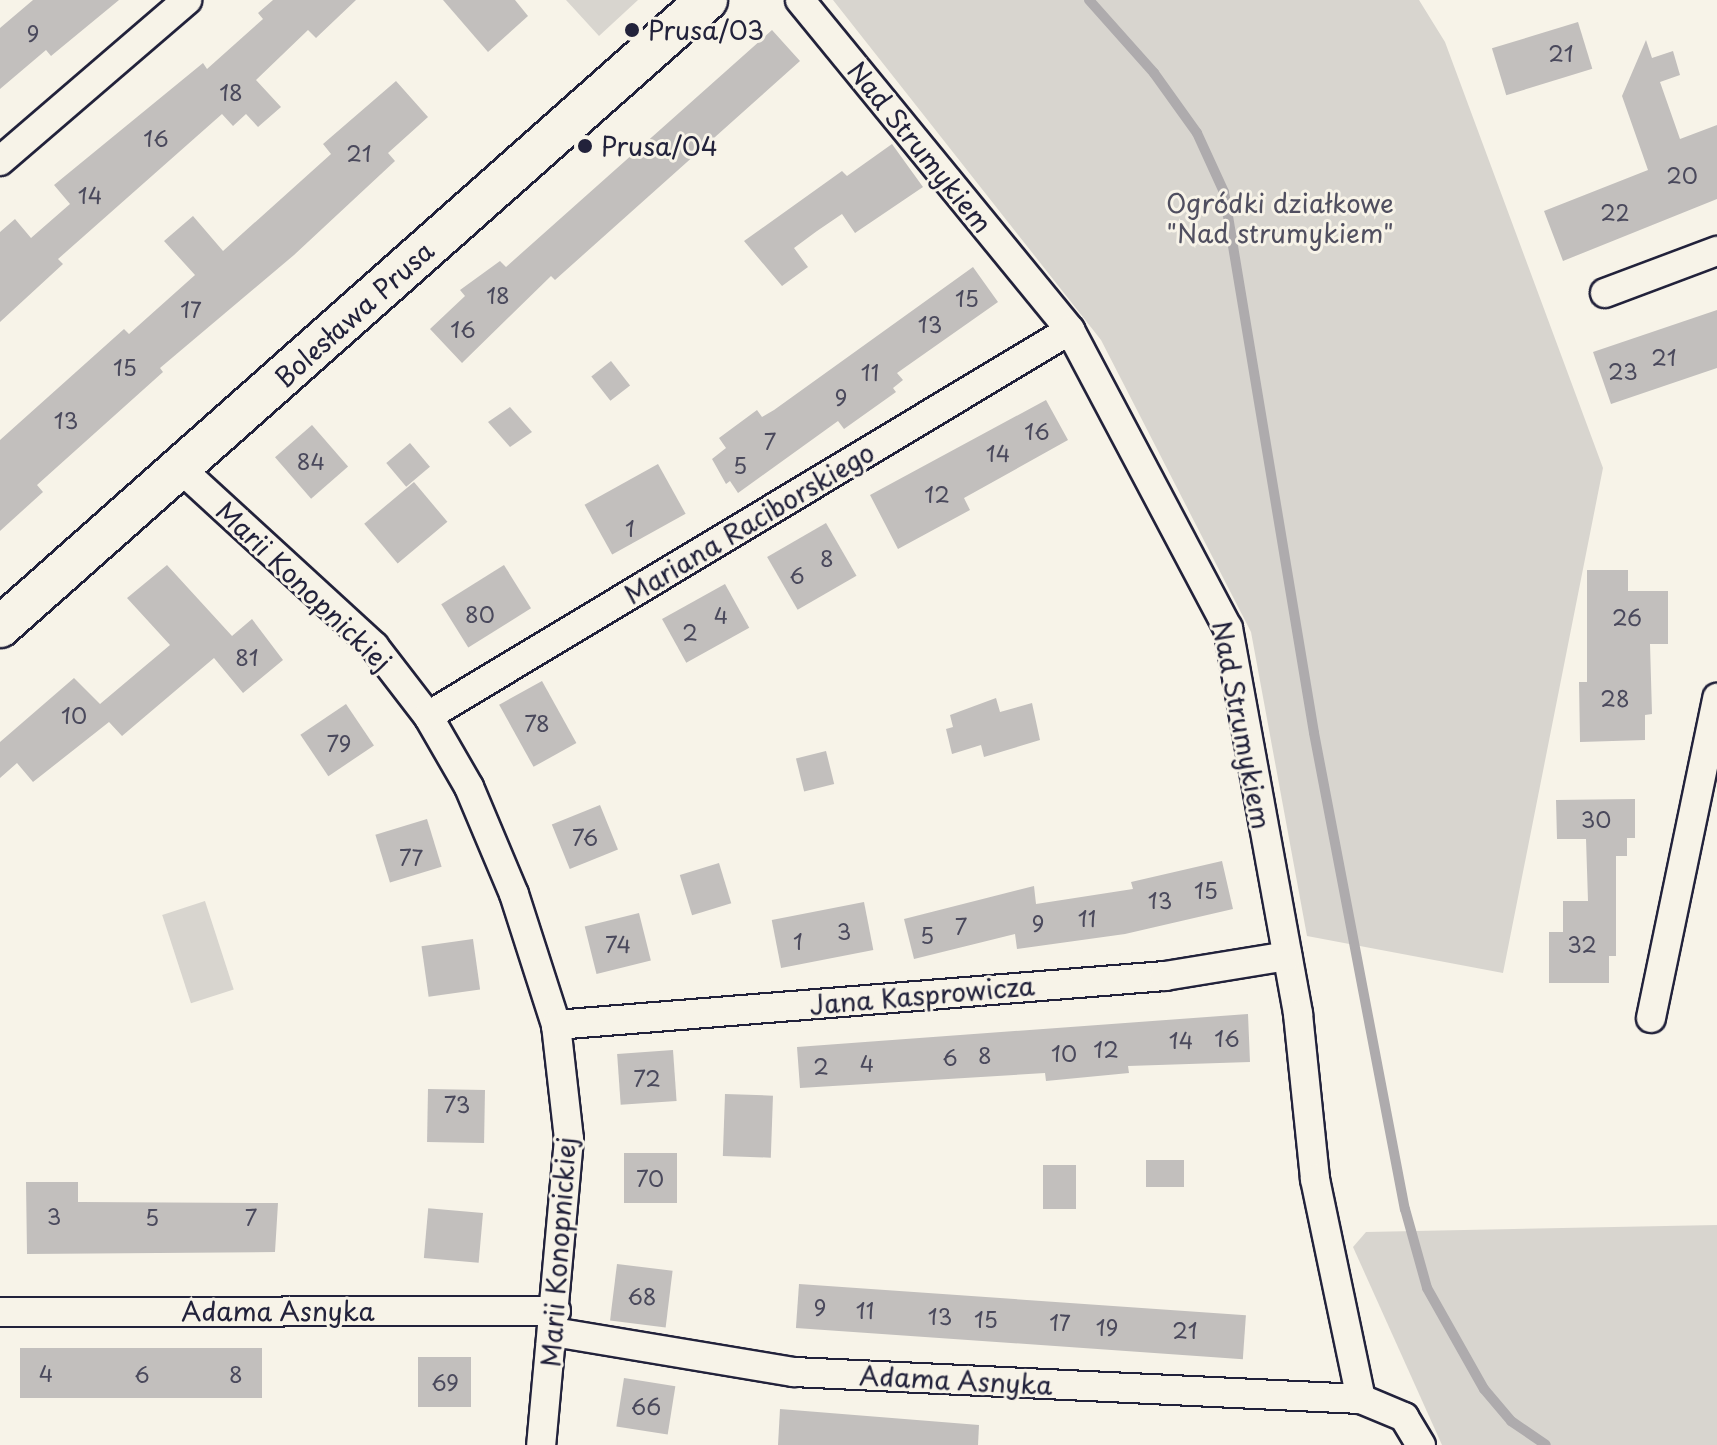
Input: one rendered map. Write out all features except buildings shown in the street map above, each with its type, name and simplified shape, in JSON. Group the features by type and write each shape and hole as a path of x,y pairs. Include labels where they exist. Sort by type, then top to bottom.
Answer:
{"street":[{"path":"0,161 187,0"},
{"name":"Bolesława Prusa","path":"0,627 707,0"},
{"name":"Nad Strumykiem","path":"800,0 1070,330 1228,628 1287,956 1315,1179 1361,1399"},
{"path":"1605,293 1717,251"},
{"name":"Mariana Raciborskiego","path":"428,716 1070,330"},
{"name":"Marii Konopnickiej","path":"181,469 374,646 428,716 494,843 556,1025 569,1139 555,1322 541,1445"},
{"path":"1651,1018 1717,698"},
{"name":"Jana Kasprowicza","path":"556,1025 1165,976 1287,956"},
{"name":"Adama Asnyka","path":"0,1312 555,1322 794,1372 1361,1399"},
{"path":"1361,1399 1404,1417 1421,1445"}],"green space":[{"path":"566,0 638,0 599,36"},
{"name":"Ogródki działkowe \"Nad strumykiem\"","path":"833,0 1419,0 1445,42 1603,468 1503,973 1307,936 1251,632 1101,340"},
{"path":"205,901 234,989 191,1003 162,915"},
{"path":"1717,1225 1717,1445 1442,1445 1353,1247 1366,1232"}],"waterway":[{"path":"1089,0 1154,73 1197,133 1224,192 1314,733 1405,1209 1427,1288 1484,1389 1511,1421 1546,1445"}],"place":[{"name":"Prusa/03","path":"632,30"},
{"name":"Prusa/04","path":"585,146"}]}
